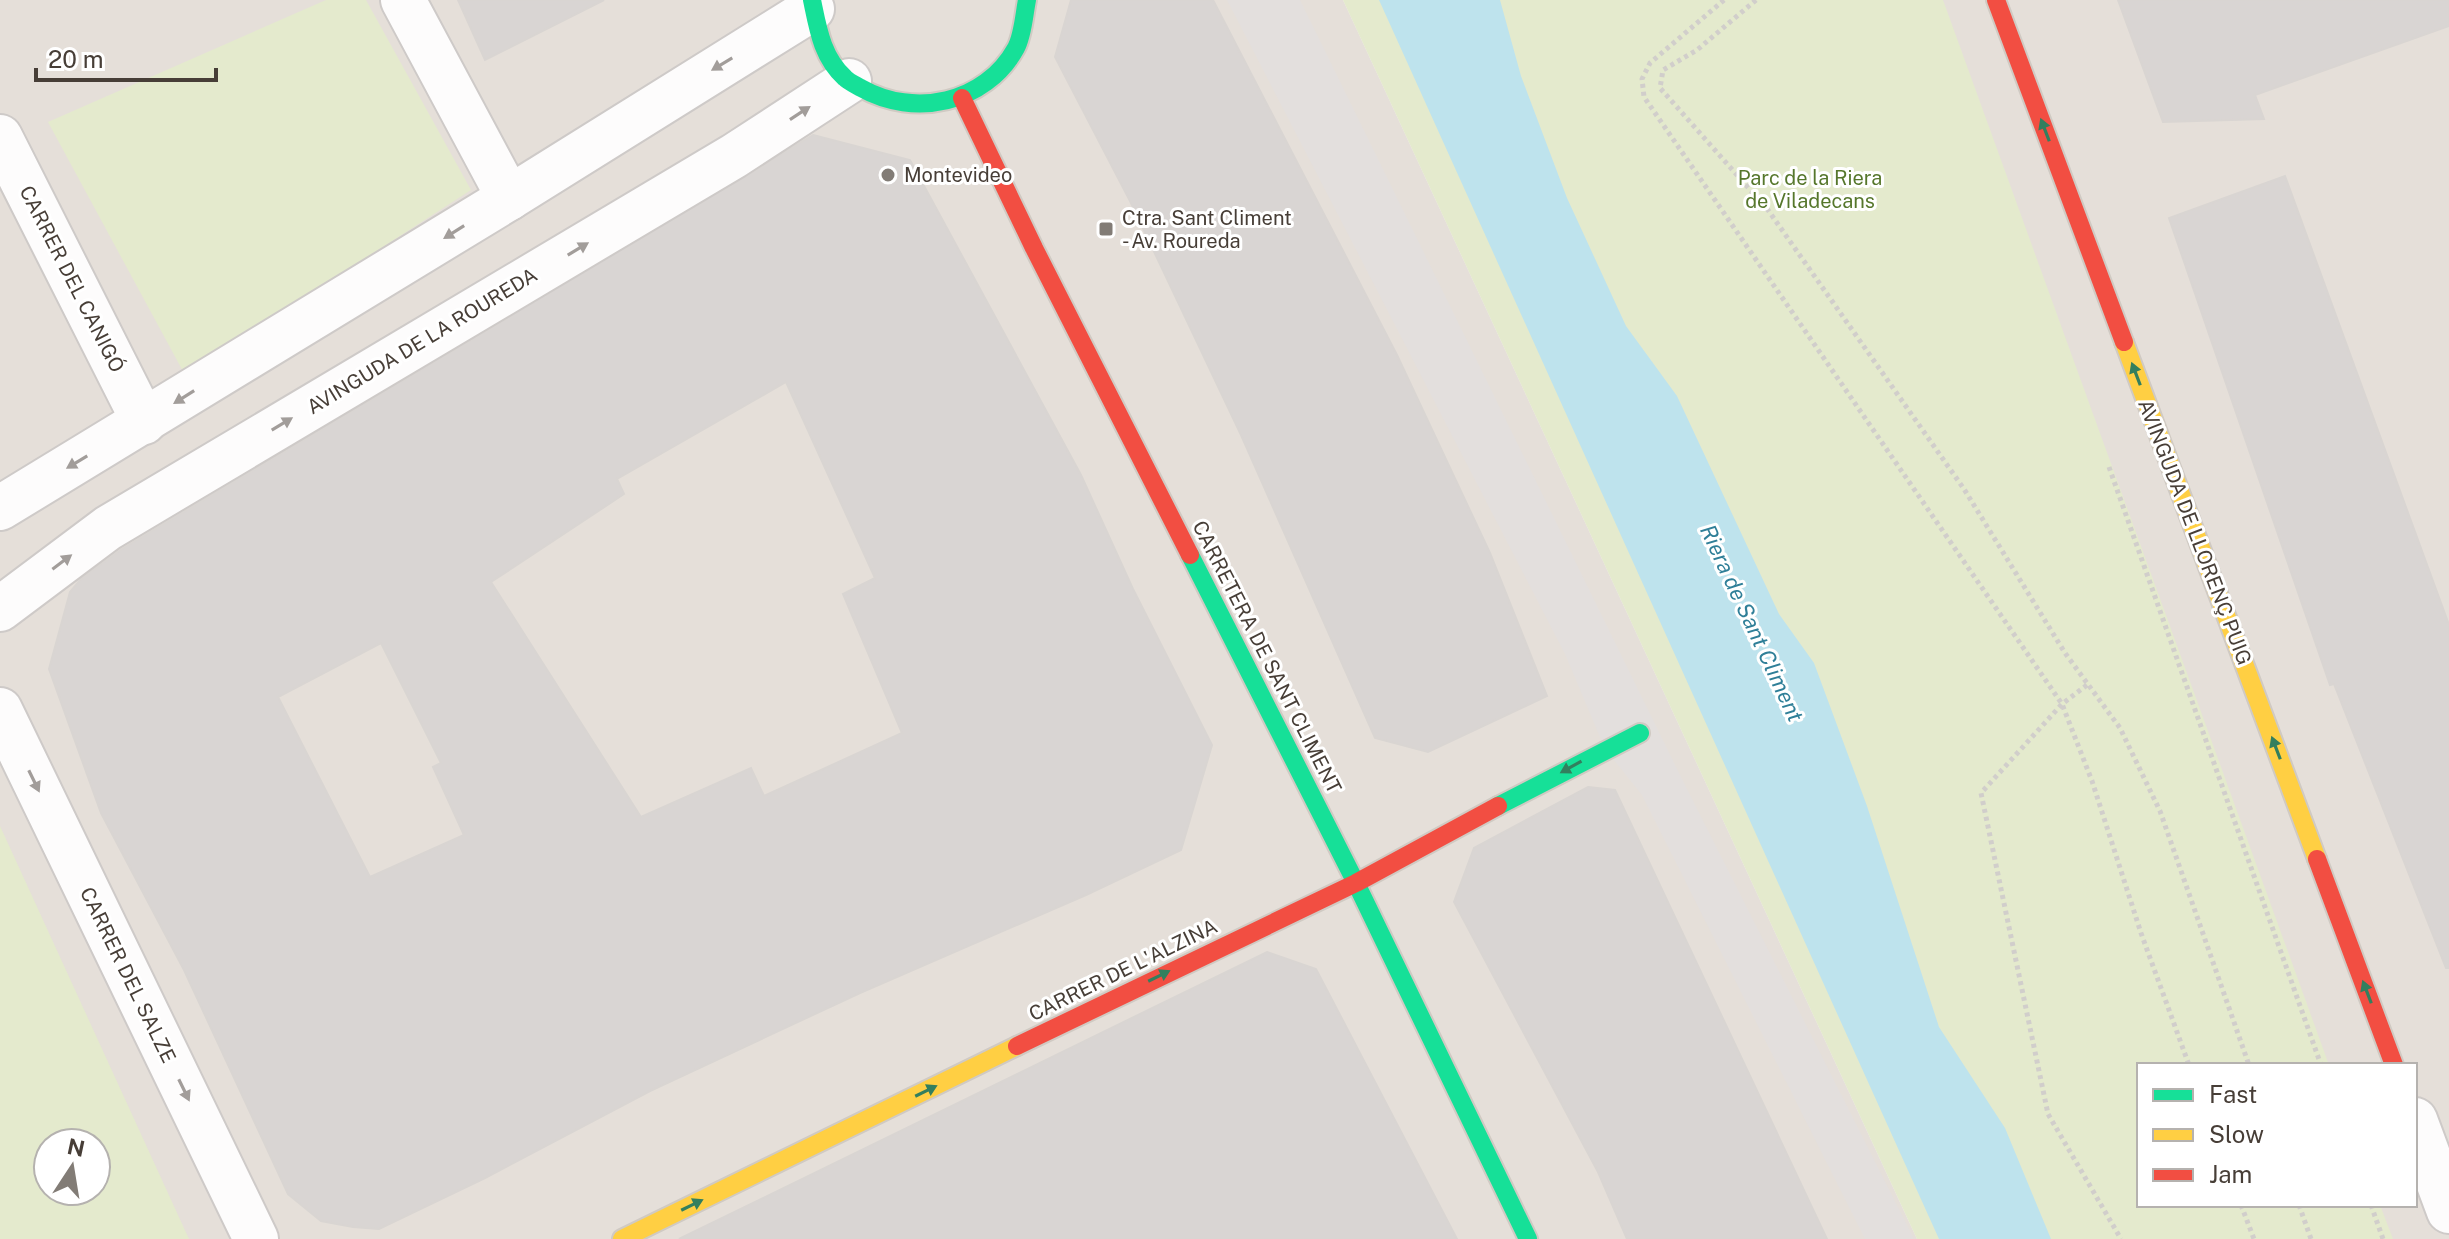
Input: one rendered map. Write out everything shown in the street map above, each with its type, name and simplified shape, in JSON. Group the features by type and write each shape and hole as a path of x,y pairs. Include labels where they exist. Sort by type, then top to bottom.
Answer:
{"street":[{"path":"403,0 509,198"},
{"path":"0,508 509,198 812,4 821,43 840,73 849,81 874,97 903,106 933,106 962,98 988,83 1008,60 1021,34 1027,0"},
{"name":"AVINGUDA DE LLORENÇ PUIG","path":"1996,0 2393,1063"},
{"name":"AVINGUDA DE LA ROUREDA","path":"0,609 108,528 734,156 849,81"},
{"name":"CARRETERA DE SANT CLIMENT","path":"962,98 1034,248 1356,883 1528,1239"},
{"name":"CARRER DEL CANIGÓ","path":"0,137 144,422"},
{"name":"CARRER DEL SALZE","path":"0,710 256,1239"},
{"name":"CARRER DE L'ALZINA","path":"622,1239 1356,883 1640,733"},
{"path":"2417,1125 2449,1211"}],"path":[{"path":"1724,0 1650,63 1642,79 1644,97 2062,704 2092,781 2141,933 2188,1063"},
{"path":"1756,0 1697,50 1663,70 1660,88 1768,210 1964,489 2087,685 2120,728 2160,811 2248,1063"},
{"path":"2108,465 2320,1063"},
{"path":"2087,685 2062,704 1981,793 2048,1114 2121,1239"},
{"path":"2242,1207 2254,1239"},
{"path":"2300,1207 2311,1239"},
{"path":"2372,1207 2383,1239"}],"shaded area":[{"path":"0,0 1343,0 1917,1239 0,1239"},
{"path":"1227,0 1300,0 1680,775 1914,1239 1865,1239 1642,795 1605,749 1565,654"},
{"path":"1529,0 2449,0 2449,1239 2090,1239"}],"green space":[{"path":"326,0 366,0 471,190 185,375 48,122"},
{"name":"Parc de la Riera de Viladecans","path":"1343,0 1943,0 2328,1063 2137,1063 2137,1207 2381,1207 2393,1239 1917,1239"},
{"path":"0,826 189,1239 0,1239"}],"water":[{"name":"Riera de Sant Climent","path":"1379,0 1500,0 1521,76 1567,198 1626,326 1677,396 1779,614 1814,663 1867,806 1939,1027 2005,1128 2051,1239 1939,1239"}],"building":[{"path":"458,0 604,0 485,60"},
{"path":"1071,0 1213,0 1397,355 1490,553 1547,696 1428,752 1375,738 1241,435 1130,201 1055,57"},
{"path":"2118,0 2449,0 2449,26 2255,95 2264,119 2163,122"},
{"path":"813,135 910,160 1081,475 1133,589 1212,745 1181,850 1086,895 860,993 650,1091 485,1178 379,1229 353,1227 321,1221 288,1194 184,970 101,813 49,669 70,592 81,579 122,549","holes":["786,382 875,578 843,594 902,733 764,796 751,768 641,817 491,582 624,494 617,479","381,643 441,763 433,767 464,835 370,877 278,697"]},
{"path":"2285,176 2449,625 2449,968 2446,968 2334,684 2330,685 2169,218"},
{"path":"1588,787 1615,790 1827,1239 1627,1239 1598,1172 1454,902 1474,848"},
{"path":"1267,952 1316,969 1457,1239 679,1239"}],"traffic: fast":[{"path":"812,0 826,52 845,78 882,97 925,103 967,93 1003,67 1018,43 1027,0"},
{"path":"1190,555 1356,883 1528,1239"},
{"path":"1498,806 1640,733"}],"traffic: slow":[{"path":"2124,342 2317,859"},
{"path":"622,1239 1017,1046"}],"traffic: jam":[{"path":"1996,0 2124,342"},
{"path":"962,98 1034,248 1190,555"},
{"path":"1017,1046 1356,883 1498,806"},
{"path":"2317,859 2393,1063"}],"place":[{"name":"Montevideo","path":"888,175"},
{"name":"Ctra. Sant Climent - Av. Roureda","path":"1106,229"}]}
